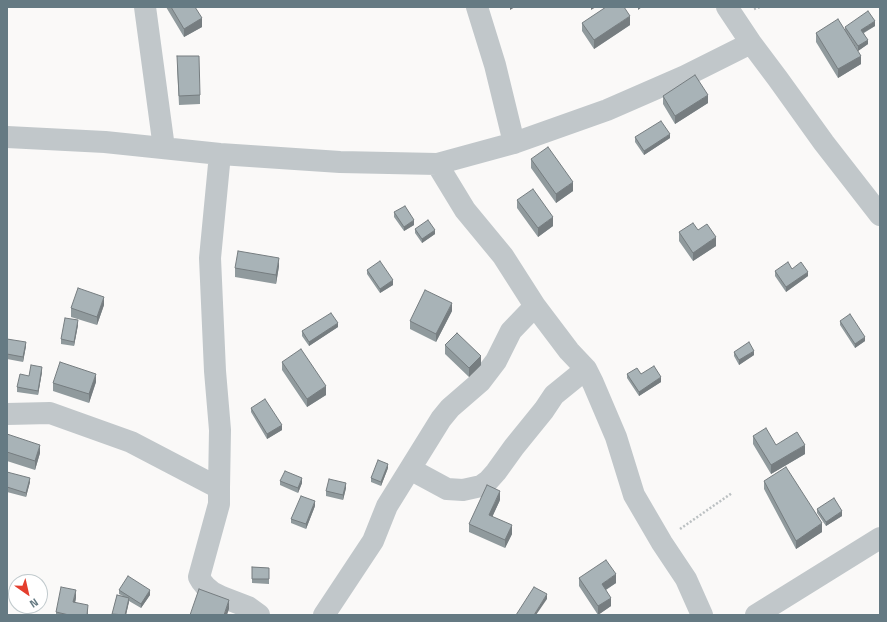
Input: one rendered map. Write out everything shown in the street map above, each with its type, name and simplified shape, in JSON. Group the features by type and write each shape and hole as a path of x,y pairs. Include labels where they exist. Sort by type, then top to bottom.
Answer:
{"street":[{"path":"145,7 164,148"},
{"path":"477,7 495,65 514,143"},
{"path":"727,7 750,43 824,143 880,215"},
{"path":"7,137 105,142 220,154 340,162 437,164 514,143 607,110 685,76 750,43"},
{"path":"220,154 210,258 215,371 220,430 219,504 199,577 206,588 212,592 248,607 259,615"},
{"path":"437,164 465,210 503,256 535,306 569,351 586,369 616,437 634,495 662,543 686,579 702,615"},
{"path":"324,615 373,541 387,506 441,419 450,408 480,382 496,361 511,330 535,306"},
{"path":"410,468 447,489 463,490 481,486 496,472 514,446 544,410 554,395 586,369"},
{"path":"7,414 50,413 131,442 219,488"},
{"path":"756,615 880,538"}],"path":[{"path":"662,543 732,493"}],"building":[{"path":"171,7 195,7 202,18 184,29"},
{"path":"606,7 624,7 630,16 594,40 582,23"},
{"path":"868,11 875,21 861,30 868,40 858,46 845,27"},
{"path":"838,19 861,56 838,69 816,33"},
{"path":"177,56 199,56 200,95 179,96"},
{"path":"695,75 708,95 675,116 663,96"},
{"path":"661,121 670,134 644,151 635,137"},
{"path":"548,147 573,182 556,194 531,159"},
{"path":"533,189 553,217 538,228 517,200"},
{"path":"405,206 414,220 404,227 394,212"},
{"path":"428,220 435,230 422,239 415,229"},
{"path":"693,223 698,230 707,224 716,237 693,253 679,232"},
{"path":"238,251 279,258 276,275 235,268"},
{"path":"380,261 393,280 380,289 367,270"},
{"path":"788,262 792,269 801,262 808,272 786,287 775,271"},
{"path":"78,288 104,297 97,317 71,308"},
{"path":"425,290 452,303 436,334 410,321"},
{"path":"331,313 338,323 309,342 302,331"},
{"path":"850,314 865,337 855,344 840,321"},
{"path":"65,318 78,320 74,342 61,339"},
{"path":"457,333 481,356 469,368 445,345"},
{"path":"7,339 26,342 23,357 7,354"},
{"path":"749,342 754,351 739,360 734,352"},
{"path":"301,349 326,386 307,399 282,362"},
{"path":"60,362 96,374 89,394 53,383"},
{"path":"31,365 42,367 38,391 17,387 20,374 29,376"},
{"path":"654,366 661,377 639,392 627,374 637,368 641,374"},
{"path":"265,399 282,425 267,434 251,408"},
{"path":"766,428 776,445 797,432 805,445 771,465 753,436"},
{"path":"7,434 40,445 35,461 7,452"},
{"path":"378,460 388,464 381,482 371,478"},
{"path":"786,467 822,523 796,541 764,481"},
{"path":"285,471 302,478 298,488 280,481"},
{"path":"7,472 30,478 26,493 7,487"},
{"path":"329,479 346,483 343,495 326,491"},
{"path":"487,485 500,491 489,515 512,525 505,540 469,524"},
{"path":"301,496 315,501 306,524 291,519"},
{"path":"834,498 842,511 826,522 817,509"},
{"path":"606,560 616,574 602,584 611,598 598,606 579,578"},
{"path":"252,567 269,568 269,579 252,579"},
{"path":"128,576 150,590 141,604 119,590"},
{"path":"61,587 76,590 73,602 88,605 87,615 69,615 56,612"},
{"path":"534,587 547,594 534,615 516,615"},
{"path":"199,589 229,600 224,615 190,615"},
{"path":"117,595 129,598 125,615 112,614"}]}
